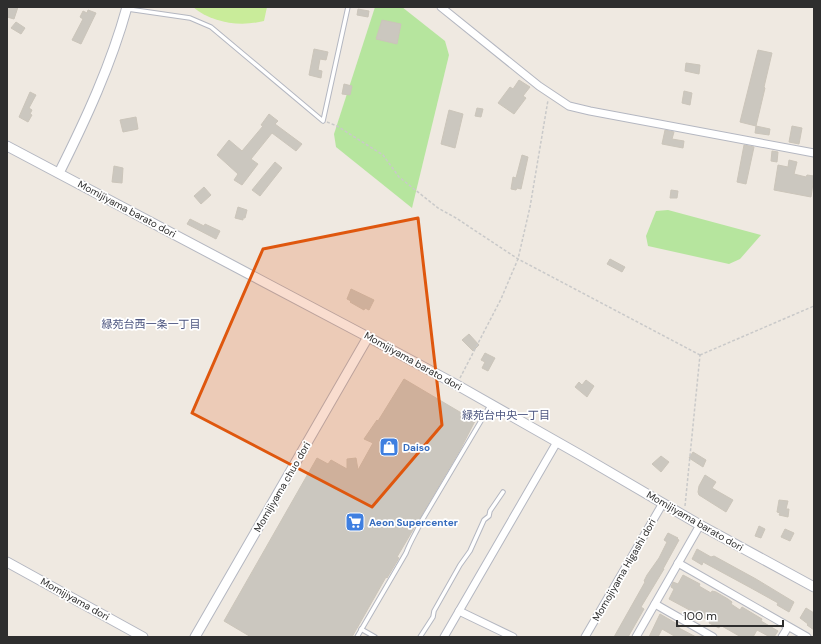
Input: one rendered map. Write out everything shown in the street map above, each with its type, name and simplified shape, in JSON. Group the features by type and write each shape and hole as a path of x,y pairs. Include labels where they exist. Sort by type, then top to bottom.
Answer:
{"street":[{"path":"441,7 550,93 569,106 814,153"},
{"path":"59,173 104,78 127,8"},
{"name":"Momijiyama barato dori","path":"7,146 457,385 700,525 814,587"},
{"name":"Momijiyama chuo dori","path":"195,637 368,337"},
{"path":"444,637 557,442"},
{"name":"Momojiyama Higashi dori","path":"585,637 663,503"},
{"path":"636,637 700,525"},
{"name":"Momijiyama dori","path":"7,562 143,637"},
{"path":"678,563 806,637"},
{"path":"655,604 713,637"},
{"path":"459,611 513,637"},
{"path":"782,637 788,627"}],"lane":[{"path":"127,8 190,18 211,27 323,121 348,7"},
{"path":"357,637 406,553 410,543 414,539 421,522 491,404"},
{"path":"420,637 433,617 434,611 460,565 470,551 484,520 489,516 490,511 502,492"},
{"path":"361,630 375,637"}],"path":[{"path":"457,385 501,299 518,259 530,208 537,159 550,93"},
{"path":"323,121 337,126 383,155 399,177 438,208 456,218 518,259 700,355"},
{"path":"700,355 814,306"},
{"path":"684,515 700,355"}],"highlighted area":[{"path":"418,218 442,425 372,507 192,413 263,249"}],"green space":[{"path":"193,7 267,7 264,21 245,24 217,20"},
{"path":"375,7 402,7 445,41 449,55 412,208 336,147 334,134"},
{"path":"668,210 761,235 740,259 729,264 648,246 646,236 656,211"}],"building":[{"path":"7,7 18,7 14,19 7,17"},
{"path":"358,9 369,11 368,17 357,15"},
{"path":"88,10 96,13 81,44 72,40 83,19 80,17 83,11 87,13"},
{"path":"382,20 401,24 397,44 376,39"},
{"path":"16,22 25,28 21,34 11,28"},
{"path":"314,49 328,52 326,60 320,59 318,70 322,71 321,78 309,75"},
{"path":"758,50 772,53 756,126 740,122"},
{"path":"686,63 700,65 699,74 685,71"},
{"path":"519,80 530,87 523,96 526,98 514,114 498,103 510,87 513,89"},
{"path":"344,84 352,86 350,95 342,94"},
{"path":"684,91 692,93 690,105 682,103"},
{"path":"30,92 36,95 29,108 32,110 30,114 32,115 28,122 19,117"},
{"path":"477,108 483,109 481,117 475,116"},
{"path":"449,110 463,114 455,148 441,144"},
{"path":"269,114 278,121 275,124 302,144 296,151 272,133 251,159 258,164 242,185 234,180 238,174 217,155 229,140 242,151 263,126 261,125"},
{"path":"136,117 138,129 123,132 120,120"},
{"path":"756,126 770,129 769,135 755,133"},
{"path":"792,126 802,128 799,144 789,142"},
{"path":"665,130 674,132 672,139 684,141 683,148 662,144"},
{"path":"744,145 754,147 746,184 737,182"},
{"path":"772,151 778,152 777,162 771,161"},
{"path":"522,155 528,157 521,189 511,189 513,177 516,178"},
{"path":"789,160 797,162 794,174 806,177 807,175 814,176 811,197 774,190 778,165 788,167"},
{"path":"275,162 282,168 260,196 252,190"},
{"path":"114,166 123,168 122,183 112,182"},
{"path":"204,187 211,195 201,204 194,196"},
{"path":"671,190 678,191 677,198 670,198"},
{"path":"238,207 247,210 243,220 235,218"},
{"path":"190,219 204,226 205,224 220,231 216,239 187,224"},
{"path":"610,259 625,267 622,272 607,264"},
{"path":"351,289 374,300 369,310 365,308 364,310 347,299"},
{"path":"469,334 479,345 473,351 462,340"},
{"path":"485,353 495,358 488,371 482,368 485,362 481,360"},
{"path":"404,379 475,421 460,450 397,557 399,558 387,578 386,577 352,637 251,637 224,621 317,458 328,464 331,460 347,469 347,459 356,458 358,470 373,443 364,439 377,420 378,421"},
{"path":"586,380 594,386 587,397 575,387 579,382 582,385"},
{"path":"693,452 706,460 703,467 689,458"},
{"path":"661,456 669,462 661,472 652,464"},
{"path":"705,475 716,482 712,488 733,500 726,512 699,495 699,486"},
{"path":"779,500 788,501 786,509 789,509 788,517 779,515 780,513 777,512"},
{"path":"759,526 765,529 761,538 755,536"},
{"path":"785,529 794,533 790,541 781,537"},
{"path":"668,533 679,540 664,569 641,607 644,609 628,637 614,637 645,582 644,581 647,575 659,558 667,542 664,540"},
{"path":"697,549 711,557 714,556 794,602 789,612 777,605 778,603 751,588 703,562 702,565 692,559"},
{"path":"683,575 700,584 699,586 711,593 712,591 716,592 728,599 732,602 731,604 740,610 742,607 778,631 774,637 770,637 757,630 753,637 741,637 720,625 719,628 709,623 710,621 669,599 674,589 671,587 673,582 678,584"},
{"path":"806,608 814,613 814,630 800,618"},
{"path":"660,614 679,625 679,628 696,637 676,637 662,629 658,637 649,637"}],"place":[{"name":"Daiso","path":"389,447"},
{"name":"Aeon Supercenter","path":"355,522"}],"district":[{"name":"緑苑台西一条一丁目","path":"151,324"},
{"name":"緑苑台中央一丁目","path":"506,415"}]}
